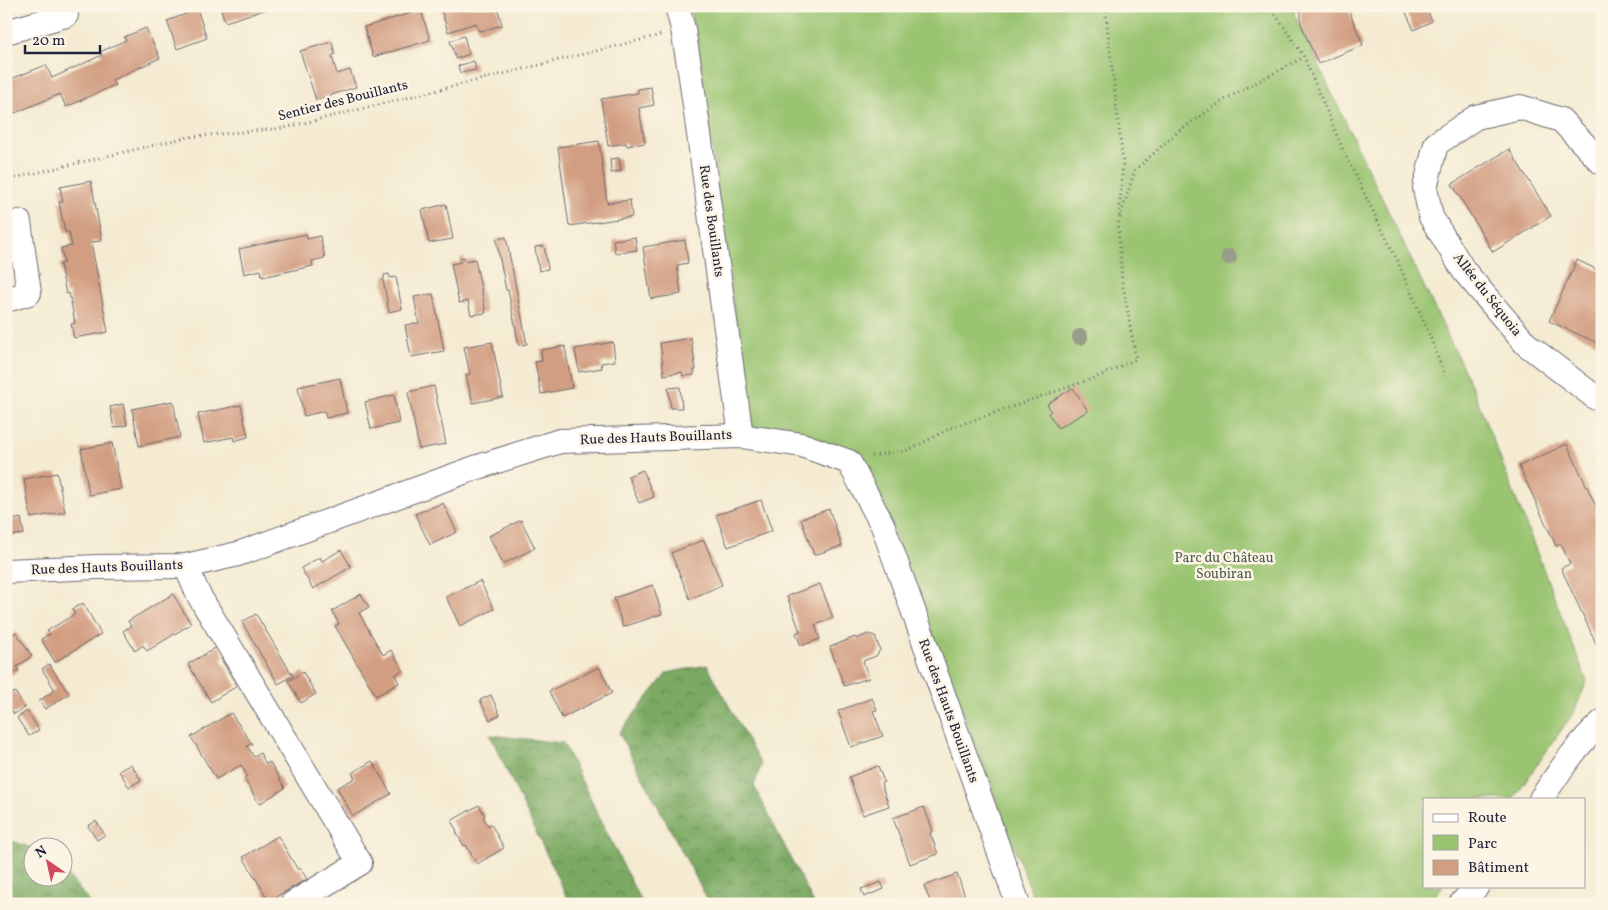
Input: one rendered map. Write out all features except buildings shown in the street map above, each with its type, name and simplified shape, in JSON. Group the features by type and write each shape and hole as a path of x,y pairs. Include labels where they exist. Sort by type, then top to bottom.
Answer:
{"street":[{"name":"Rue des Bouillants","path":"677,6 691,77 741,436"},
{"path":"6,32 66,14"},
{"name":"Allée du Séquoia","path":"1602,163 1561,120 1520,107 1476,117 1436,144 1425,188 1431,217 1464,271 1526,344 1596,398 1602,398"},
{"path":"6,300 29,293 19,222"},
{"name":"Rue des Hauts Bouillants","path":"6,571 186,566 238,554 475,468 560,441 741,436 802,445 849,462 883,526 1018,904"},
{"path":"186,566 198,594 360,863 292,904"},
{"path":"1541,798 1569,758 1591,731 1602,722"},
{"path":"1461,904 1475,888"}],"path":[{"path":"1045,6 1052,6"},
{"path":"849,462 874,455 909,450 951,428 1091,379 1136,359 1122,280 1118,224 1123,163 1105,6"},
{"path":"1270,6 1304,58 1342,150 1396,258 1428,331 1445,376"},
{"name":"Sentier des Bouillants","path":"6,180 188,137 284,128 683,29"},
{"path":"1118,224 1134,170 1178,131 1224,100 1304,58"}],"green space":[{"name":"Parc du Château Soubiran","path":"689,6 1303,6 1293,12 1473,389 1587,681 1574,712 1514,798 1423,798 1423,888 1441,888 1427,904 1036,904 869,467 819,441 750,426 698,45"},
{"path":"707,665 761,765 754,786 814,904 710,904 619,733 667,673"},
{"path":"490,735 563,743 642,904 570,904"},
{"path":"6,839 22,845 22,888 72,888 72,880 91,904 6,904"}]}
